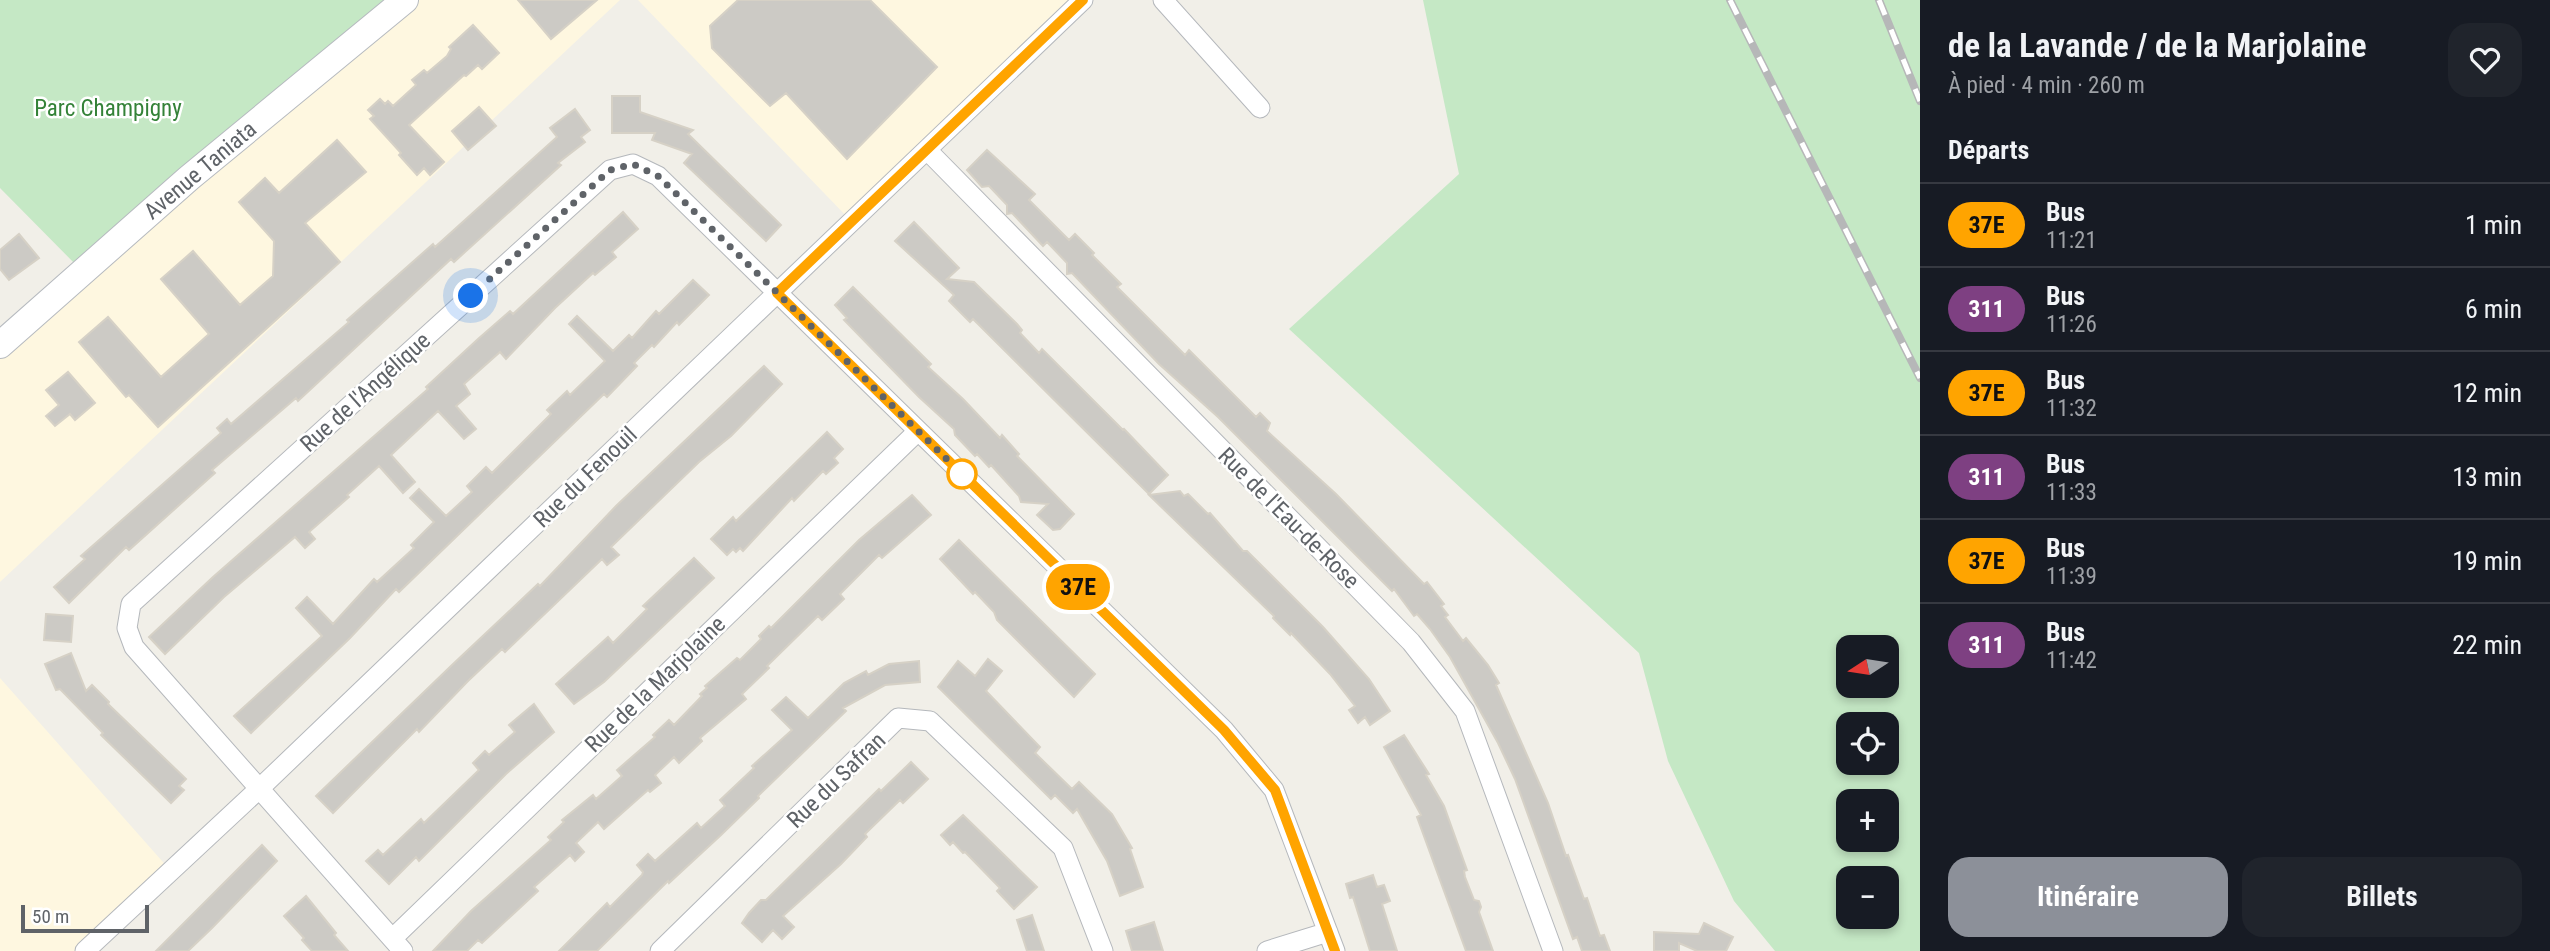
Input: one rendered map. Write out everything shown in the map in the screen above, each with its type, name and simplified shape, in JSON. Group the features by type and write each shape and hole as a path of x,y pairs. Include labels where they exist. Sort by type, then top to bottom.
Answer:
{"main road":[{"name":"Avenue Taniata","path":"0,345 189,178 405,0"}],"street":[{"name":"Rue du Fenouil","path":"85,951 260,788 1083,0"},
{"path":"1163,0 1260,108"},
{"name":"Rue de l'Eau-de-Rose","path":"927,150 1419,652 1465,711 1553,951"},
{"name":"Rue de l'Angélique","path":"398,944 134,648 127,628 131,604 610,170 633,164 658,176 1224,730 1275,790 1335,951"},
{"name":"Rue de la Marjolaine","path":"398,944 918,431"},
{"name":"Rue du Safran","path":"660,951 898,718 930,721 1063,848 1103,951"},
{"path":"1267,951 1328,932"}],"shaded area":[{"path":"405,0 620,0 0,582 0,348"},
{"path":"638,0 1083,0 852,222"},
{"path":"0,678 170,870 84,951 0,951"}],"green space":[{"name":"Parc Champigny","path":"0,0 404,0 82,271 0,188"},
{"path":"1423,0 1920,0 1920,951 1775,951 1734,901 1668,761 1639,653 1289,329 1459,174"}],"building":[{"path":"518,0 597,0 551,39"},
{"path":"738,0 870,0 937,67 847,159 786,93 770,106 712,48 710,26"},
{"path":"473,25 499,53 482,69 478,65 464,75 409,125 444,162 430,175 424,168 417,175 370,119 374,116 368,110 380,99 393,106 416,85 412,80 424,70 427,73 447,56 451,49 449,47"},
{"path":"612,96 640,96 640,112 693,130 688,134 781,225 766,241 684,163 692,154 652,140 655,133 612,133"},
{"path":"479,107 496,126 468,150 452,131"},
{"path":"575,109 590,130 581,137 585,142 558,163 561,165 454,262 451,259 298,401 296,398 212,470 215,473 129,550 126,547 69,603 54,587 85,559 81,556 221,433 217,428 227,419 231,424 557,137 550,128"},
{"path":"337,140 366,172 305,223 340,262 158,427 129,395 126,397 79,342 108,317 161,377 209,334 161,279 193,251 240,305 273,276 274,241 239,202 265,178 279,193"},
{"path":"987,150 1035,194 1029,200 1069,240 1075,234 1094,253 1092,255 1121,284 1117,287 1185,355 1189,350 1256,417 1260,413 1270,423 1267,431 1336,494 1424,584 1427,582 1444,604 1441,606 1448,615 1445,617 1463,641 1466,638 1499,683 1496,685 1548,803 1566,856 1568,855 1584,899 1587,898 1600,936 1604,935 1610,951 1582,951 1577,937 1573,939 1515,779 1450,657 1430,629 1417,614 1414,616 1394,589 1392,591 1218,417 1159,364 1072,273 1067,274 1067,263 1047,242 1043,246 1012,213 1007,214 1007,205 989,186 982,187 967,170"},
{"path":"623,212 638,229 612,252 616,257 595,275 593,273 555,308 506,359 500,352 464,384 470,394 456,406 476,429 464,439 438,411 391,455 415,482 403,493 379,466 309,532 315,539 305,548 295,537 224,597 165,654 149,637 213,577 428,389 426,387 478,339 510,311 513,314"},
{"path":"914,222 959,268 947,279 974,282 1017,324 1022,330 1020,333 1039,353 1042,349 1168,475 1149,494 973,319 970,322 949,301 954,295 895,241"},
{"path":"19,234 39,258 9,280 0,269 0,250"},
{"path":"693,280 709,295 634,363 637,366 607,397 604,394 399,592 396,589 350,638 251,733 234,716 322,636 296,608 307,597 333,624 374,579 377,582 414,548 411,545 434,522 410,498 419,489 446,516 472,492 467,486 486,467 492,473 551,414 547,410 567,391 570,395 605,361 569,324 577,316 613,351 629,335 632,338 656,311 659,314"},
{"path":"853,287 931,364 928,367 1000,438 1002,435 1019,454 1017,456 1074,514 1060,529 1053,530 1037,515 1048,504 1021,502 1019,496 991,465 989,467 977,454 975,456 955,435 954,429 844,320 847,318 835,305"},
{"path":"764,366 782,384 731,436 699,462 611,547 619,555 607,565 602,559 505,652 502,649 333,813 316,796 538,584 540,586 616,506"},
{"path":"68,372 95,403 75,420 70,414 55,426 46,416 59,405 46,390"},
{"path":"827,432 843,449 834,458 838,463 826,474 823,471 794,501 792,498 743,551 740,548 736,552 733,549 727,555 711,539 733,517 736,521"},
{"path":"1180,491 1184,496 1188,494 1210,513 1243,551 1247,551 1323,627 1369,679 1390,711 1370,725 1365,717 1358,723 1349,710 1355,706 1330,674 1149,495"},
{"path":"912,495 931,515 882,558 879,555 840,594 844,599 822,620 818,616 767,666 769,668 742,694 746,699 700,738 702,741 679,763 674,757 655,775 661,783 650,792 648,790 604,829 598,822 576,843 584,852 575,861 570,855 534,887 538,891 482,943 478,940 467,951 433,951 471,911 551,840 548,837 564,822 562,820 593,795 596,799 622,776 617,770 655,737 653,735 669,720 674,725 702,696 700,694 707,688 705,686 737,658 740,660 761,639 759,636 769,626 771,628 859,540"},
{"path":"959,540 1095,674 1074,697 997,620 994,612 975,592 973,594 940,559"},
{"path":"694,558 714,578 604,682 574,704 556,684 608,637 613,643 647,609 643,606"},
{"path":"46,614 73,616 71,642 44,640"},
{"path":"71,653 86,691 92,685 108,704 186,779 179,786 184,790 171,803 101,735 103,733 60,689 56,690 45,664"},
{"path":"988,659 1002,671 986,691 1040,747 1035,753 1072,789 1079,782 1112,814 1132,848 1130,849 1143,887 1120,896 1107,861 1077,809 1073,813 1055,795 1051,799 938,687 958,661 975,676"},
{"path":"919,661 920,682 885,685 843,708 846,711 758,796 759,798 669,883 668,881 597,951 559,951 607,903 610,907 642,875 643,872 637,865 648,854 655,861 697,823 701,828 725,806 720,800 792,730 772,710 786,697 808,718 844,683 866,671 868,675 889,664"},
{"path":"534,704 554,732 506,774 419,861 416,857 389,884 366,861 378,850 383,855 421,819 424,823 479,770 473,763 485,751 489,755 515,732 509,725"},
{"path":"1404,735 1429,774 1426,775 1444,806 1467,870 1464,871 1465,877 1474,900 1479,901 1479,912 1493,951 1466,951 1417,817 1421,815 1384,747"},
{"path":"911,762 928,779 903,803 900,800 865,834 867,837 841,864 783,916 794,927 782,939 773,930 762,942 742,923 749,913"},
{"path":"963,815 1037,887 1014,909 997,891 1000,888 965,852 953,842 950,845 941,835"},
{"path":"262,845 277,861 212,928 188,951 156,951"},
{"path":"1373,875 1377,887 1384,885 1390,901 1382,904 1397,951 1370,951 1353,897 1350,898 1346,884"},
{"path":"306,896 348,951 312,951 302,940 304,938 284,916"},
{"path":"1032,915 1044,951 1027,951 1017,920"},
{"path":"1154,922 1163,951 1132,951 1126,931"},
{"path":"1704,923 1733,937 1726,951 1697,951 1679,943 1679,951 1654,951 1654,932 1699,934"}],"railway":[{"path":"1730,0 1920,378"},
{"path":"1879,0 1920,101"}],"bus line":[{"name":"37E","path":"1083,0 777,293 1224,730 1275,790 1335,951"}],"route":[{"path":"471,296 610,170 633,164 658,176 962,474"}]}
